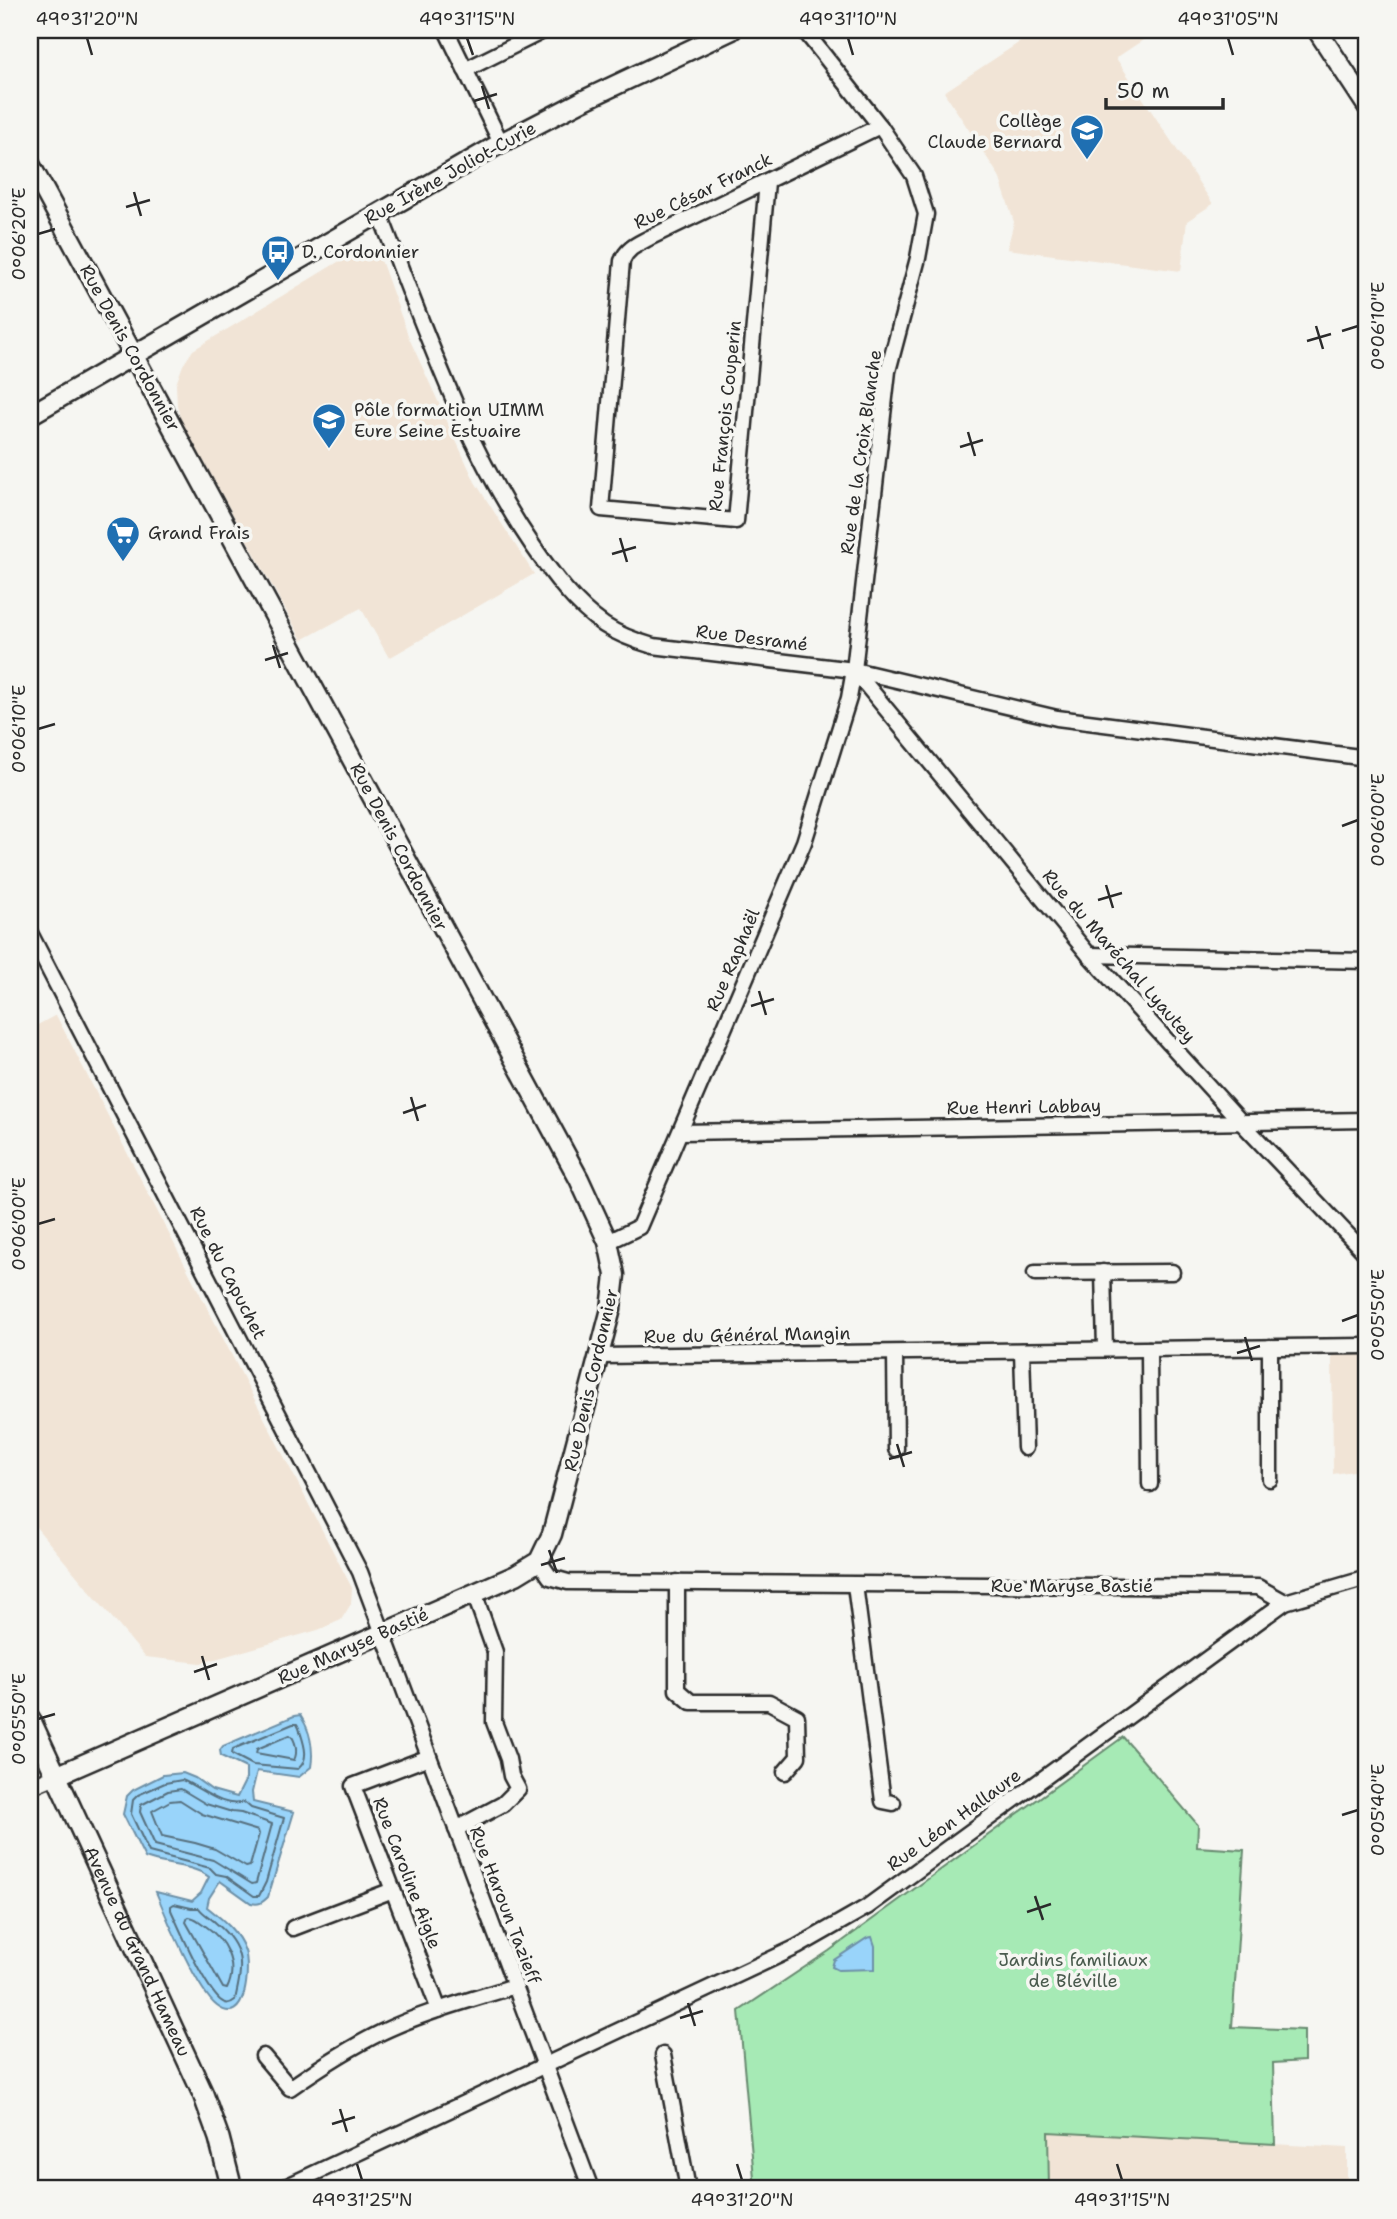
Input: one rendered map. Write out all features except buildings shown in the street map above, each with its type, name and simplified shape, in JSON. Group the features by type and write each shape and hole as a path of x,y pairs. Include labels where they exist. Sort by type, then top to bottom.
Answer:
{"main road":[{"name":"Avenue du Grand Hameau","path":"30,1719 203,2094 219,2138 232,2189"}],"street":[{"path":"446,30 501,143"},
{"path":"465,69 545,30"},
{"name":"Rue Irène Joliot-Curie","path":"30,415 501,143 582,101 732,30"},
{"name":"Rue de la Croix Blanche","path":"804,30 880,125 914,176 926,214 918,258 888,371 854,670"},
{"path":"1317,30 1367,106"},
{"name":"Rue César Franck","path":"601,509 622,261 625,255 649,238 880,125"},
{"name":"Rue Denis Cordonnier","path":"30,164 579,1179 608,1241 615,1275 611,1310 552,1534 539,1561"},
{"name":"Rue François Couperin","path":"601,509 736,522 767,182"},
{"name":"Rue Desramé","path":"379,212 449,393 480,456 515,520 545,564 580,606 605,626 629,639 653,646 854,670 1057,718 1367,758"},
{"name":"Rue du Maréchal Lyautey","path":"854,670 1089,955 1367,1255"},
{"name":"Rue Raphaël","path":"608,1241 639,1227 681,1132 804,842 849,698 854,670"},
{"name":"Rue du Capuchet","path":"30,933 360,1572 383,1634"},
{"path":"1089,955 1367,961"},
{"name":"Rue Henri Labbay","path":"681,1132 1367,1120"},
{"path":"1103,1272 1105,1349"},
{"path":"1035,1273 1172,1272"},
{"name":"Rue du Général Mangin","path":"600,1356 1367,1346"},
{"path":"1270,1347 1270,1479"},
{"path":"1149,1349 1150,1484"},
{"path":"1022,1351 1025,1448"},
{"path":"895,1353 896,1450"},
{"name":"Rue Maryse Bastié","path":"30,1787 516,1575 539,1561 550,1577 568,1582 1258,1587 1285,1602"},
{"name":"Rue Léon Hallaure","path":"281,2189 797,1947 867,1907 1285,1602 1367,1578"},
{"path":"677,1582 677,1689 691,1702 769,1702 797,1717 798,1757 785,1772"},
{"path":"855,1585 883,1801 893,1803"},
{"path":"456,1829 503,1804 518,1789 511,1776 508,1759 494,1722 495,1653 474,1593"},
{"name":"Rue Haroun Tazieff","path":"383,1634 591,2189"},
{"name":"Rue Caroline Aigle","path":"429,1757 354,1786 439,2010"},
{"path":"293,1928 393,1890"},
{"path":"263,2056 290,2088 348,2049 384,2031 515,1986"},
{"path":"663,2055 688,2189"}],"shaded area":[{"name":"Collège Claude Bernard","path":"1038,30 1158,30 1116,58 1213,204 1187,221 1181,271 1007,249 1014,222 999,176 944,92"},
{"name":"Pôle formation UIMM Eure Seine Estuaire","path":"361,248 378,252 409,338 475,482 534,574 389,658 361,608 302,640 180,418 177,405 176,384 183,365 193,350"},
{"path":"56,1015 352,1588 351,1604 341,1620 318,1630 201,1663 145,1657 30,1520 30,1029"},
{"path":"1367,1354 1367,1469 1333,1474 1332,1355"},
{"path":"1048,2132 1347,2148 1347,2189 1049,2189"}],"green space":[{"name":"Jardins familiaux de Bléville","path":"1123,1737 1198,1825 1197,1847 1244,1850 1232,2027 1304,2030 1304,2061 1273,2063 1275,2144 1048,2132 1049,2189 755,2189 739,2011 829,1951"}],"water":[{"path":"300,1715 310,1740 311,1767 299,1777 257,1771 252,1792 253,1802 294,1812 268,1897 260,1903 251,1903 220,1881 209,1898 207,1907 234,1931 245,1951 247,1970 244,1993 235,2009 227,2011 217,2006 201,1986 156,1892 192,1901 201,1893 209,1877 187,1867 145,1858 123,1814 127,1796 133,1790 163,1775 183,1773 212,1790 237,1797 246,1779 246,1768 221,1756 220,1750 223,1746"},
{"path":"872,1937 875,1946 875,1969 838,1970 832,1967 834,1960"}],"place":[{"name":"Collège Claude Bernard","path":"1087,161"},
{"name":"D. Cordonnier","path":"278,282"},
{"name":"Pôle formation UIMM Eure Seine Estuaire","path":"329,450"},
{"name":"Grand Frais","path":"123,563"}]}
